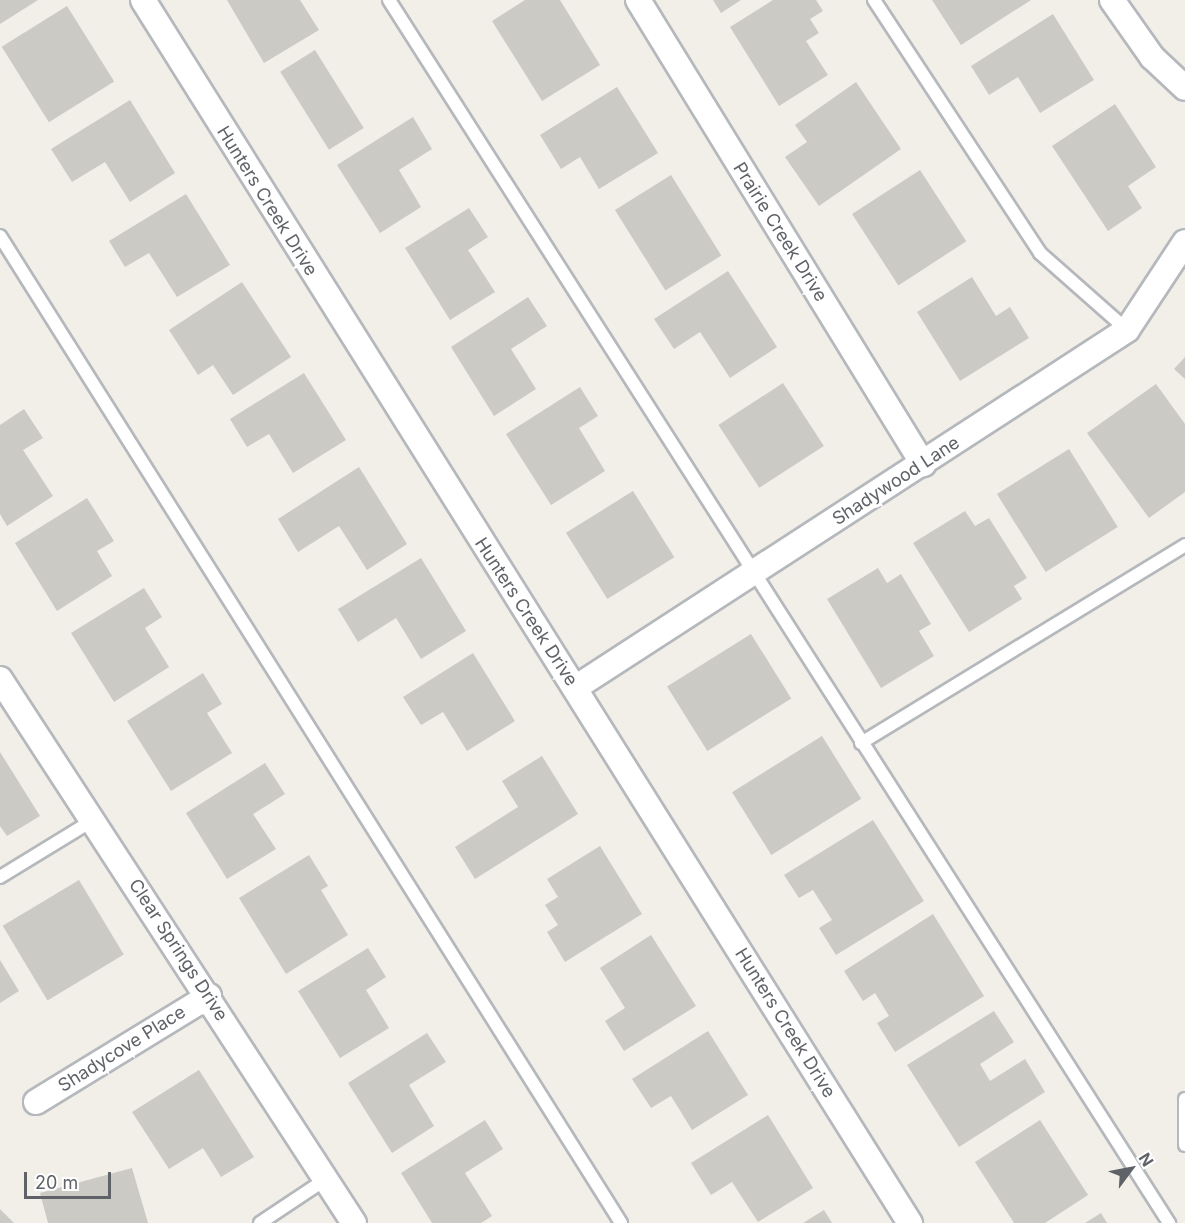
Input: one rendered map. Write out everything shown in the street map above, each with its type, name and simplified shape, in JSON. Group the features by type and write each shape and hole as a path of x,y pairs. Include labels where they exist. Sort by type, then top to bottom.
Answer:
{"street":[{"name":"Hunters Creek Drive","path":"143,0 910,1223"},
{"name":"Prairie Creek Drive","path":"638,0 923,464"},
{"path":"1112,0 1152,57 1185,88"},
{"name":"Shadywood Lane","path":"575,688 755,575 1127,330 1185,242"},
{"name":"Clear Springs Drive","path":"0,679 209,996 354,1223"},
{"name":"Shadycove Place","path":"36,1102 209,996"}],"lane":[{"path":"389,0 1169,1223"},
{"path":"874,0 1040,253 1127,330"},
{"path":"0,236 621,1223"},
{"path":"861,743 1185,545"},
{"path":"0,877 93,820"},
{"path":"1185,1099 1185,1145"},
{"path":"260,1223 326,1179"}],"building":[{"path":"0,0 38,0 0,24"},
{"path":"227,0 300,0 319,30 264,63"},
{"path":"525,0 560,0 600,65 542,101 492,21"},
{"path":"713,0 741,0 721,13"},
{"path":"773,0 816,0 823,11 810,19 819,33 806,41 828,75 779,106 730,27"},
{"path":"932,0 1031,0 961,45"},
{"path":"67,6 114,81 49,122 2,47"},
{"path":"1053,14 1094,80 1040,113 1018,77 989,95 971,66"},
{"path":"315,50 364,128 329,150 280,72"},
{"path":"856,82 901,149 819,206 785,157 807,142 795,125"},
{"path":"617,87 658,153 599,189 580,157 561,169 540,135"},
{"path":"130,100 175,173 130,202 105,162 72,182 51,149"},
{"path":"1115,104 1156,167 1128,186 1142,208 1108,231 1052,146"},
{"path":"413,117 432,149 399,170 421,207 380,233 337,165"},
{"path":"920,170 966,241 898,285 852,214"},
{"path":"671,175 721,256 665,291 615,210"},
{"path":"186,194 230,265 177,297 149,253 125,267 109,241"},
{"path":"469,208 488,237 468,250 495,292 450,320 405,248"},
{"path":"728,271 777,347 730,378 700,332 674,349 654,319"},
{"path":"972,277 996,316 1010,307 1029,338 960,381 917,312"},
{"path":"242,282 291,357 233,395 213,365 198,375 169,330"},
{"path":"528,297 547,326 511,349 536,389 494,416 451,347"},
{"path":"1185,357 1185,379 1174,369"},
{"path":"304,373 346,440 293,473 269,434 247,447 230,419"},
{"path":"783,383 824,446 759,488 718,425"},
{"path":"1156,384 1185,424 1185,492 1149,518 1087,433"},
{"path":"580,387 598,416 579,428 605,471 551,505 506,434"},
{"path":"24,409 43,438 23,450 53,496 7,526 0,514 0,425"},
{"path":"1069,449 1118,527 1046,572 997,494"},
{"path":"359,467 407,544 367,570 339,526 298,552 278,519"},
{"path":"633,491 674,557 607,599 566,533"},
{"path":"87,498 114,541 97,551 112,576 57,611 15,543"},
{"path":"965,511 975,526 989,518 1027,578 1014,586 1022,599 969,632 913,543"},
{"path":"421,558 466,631 421,659 396,618 358,642 338,609"},
{"path":"878,568 887,583 901,574 931,624 919,631 934,656 881,688 827,599"},
{"path":"144,588 162,617 145,628 169,667 114,702 71,633"},
{"path":"751,634 791,698 707,751 667,686"},
{"path":"473,653 515,721 467,751 443,712 421,725 403,697"},
{"path":"203,673 222,704 207,713 232,753 171,791 127,721"},
{"path":"822,736 861,799 771,855 732,792"},
{"path":"0,752 40,816 7,836 0,826"},
{"path":"542,756 578,814 475,879 455,847 518,807 502,781"},
{"path":"265,763 285,794 253,814 276,849 227,879 186,813"},
{"path":"873,820 924,901 836,955 819,928 832,920 813,890 799,898 784,875"},
{"path":"600,846 642,914 565,962 547,932 558,925 545,905 558,897 547,879"},
{"path":"309,855 328,886 321,890 348,935 286,974 239,898"},
{"path":"79,880 124,955 48,1000 3,926"},
{"path":"933,914 984,996 895,1052 877,1023 889,1016 875,993 863,1001 844,971"},
{"path":"651,935 696,1006 624,1051 605,1021 625,1008 600,968"},
{"path":"368,948 386,977 366,990 389,1028 340,1058 298,991"},
{"path":"0,960 19,991 0,1003"},
{"path":"994,1011 1014,1042 980,1064 990,1081 1025,1059 1045,1092 959,1147 907,1065"},
{"path":"708,1031 748,1095 692,1130 671,1096 651,1108 632,1079"},
{"path":"427,1033 446,1062 409,1085 434,1126 392,1153 348,1083"},
{"path":"199,1070 254,1157 221,1177 203,1148 169,1169 132,1112"},
{"path":"768,1115 813,1188 758,1222 732,1182 711,1195 691,1163"},
{"path":"485,1120 503,1149 465,1173 492,1216 481,1223 432,1223 401,1173"},
{"path":"1040,1120 1088,1195 1045,1223 1014,1223 975,1162"},
{"path":"132,1168 148,1223 48,1223 40,1193"},
{"path":"0,1209 14,1223 0,1223"},
{"path":"824,1210 832,1223 803,1223"},
{"path":"1101,1213 1107,1223 1085,1223"}]}
